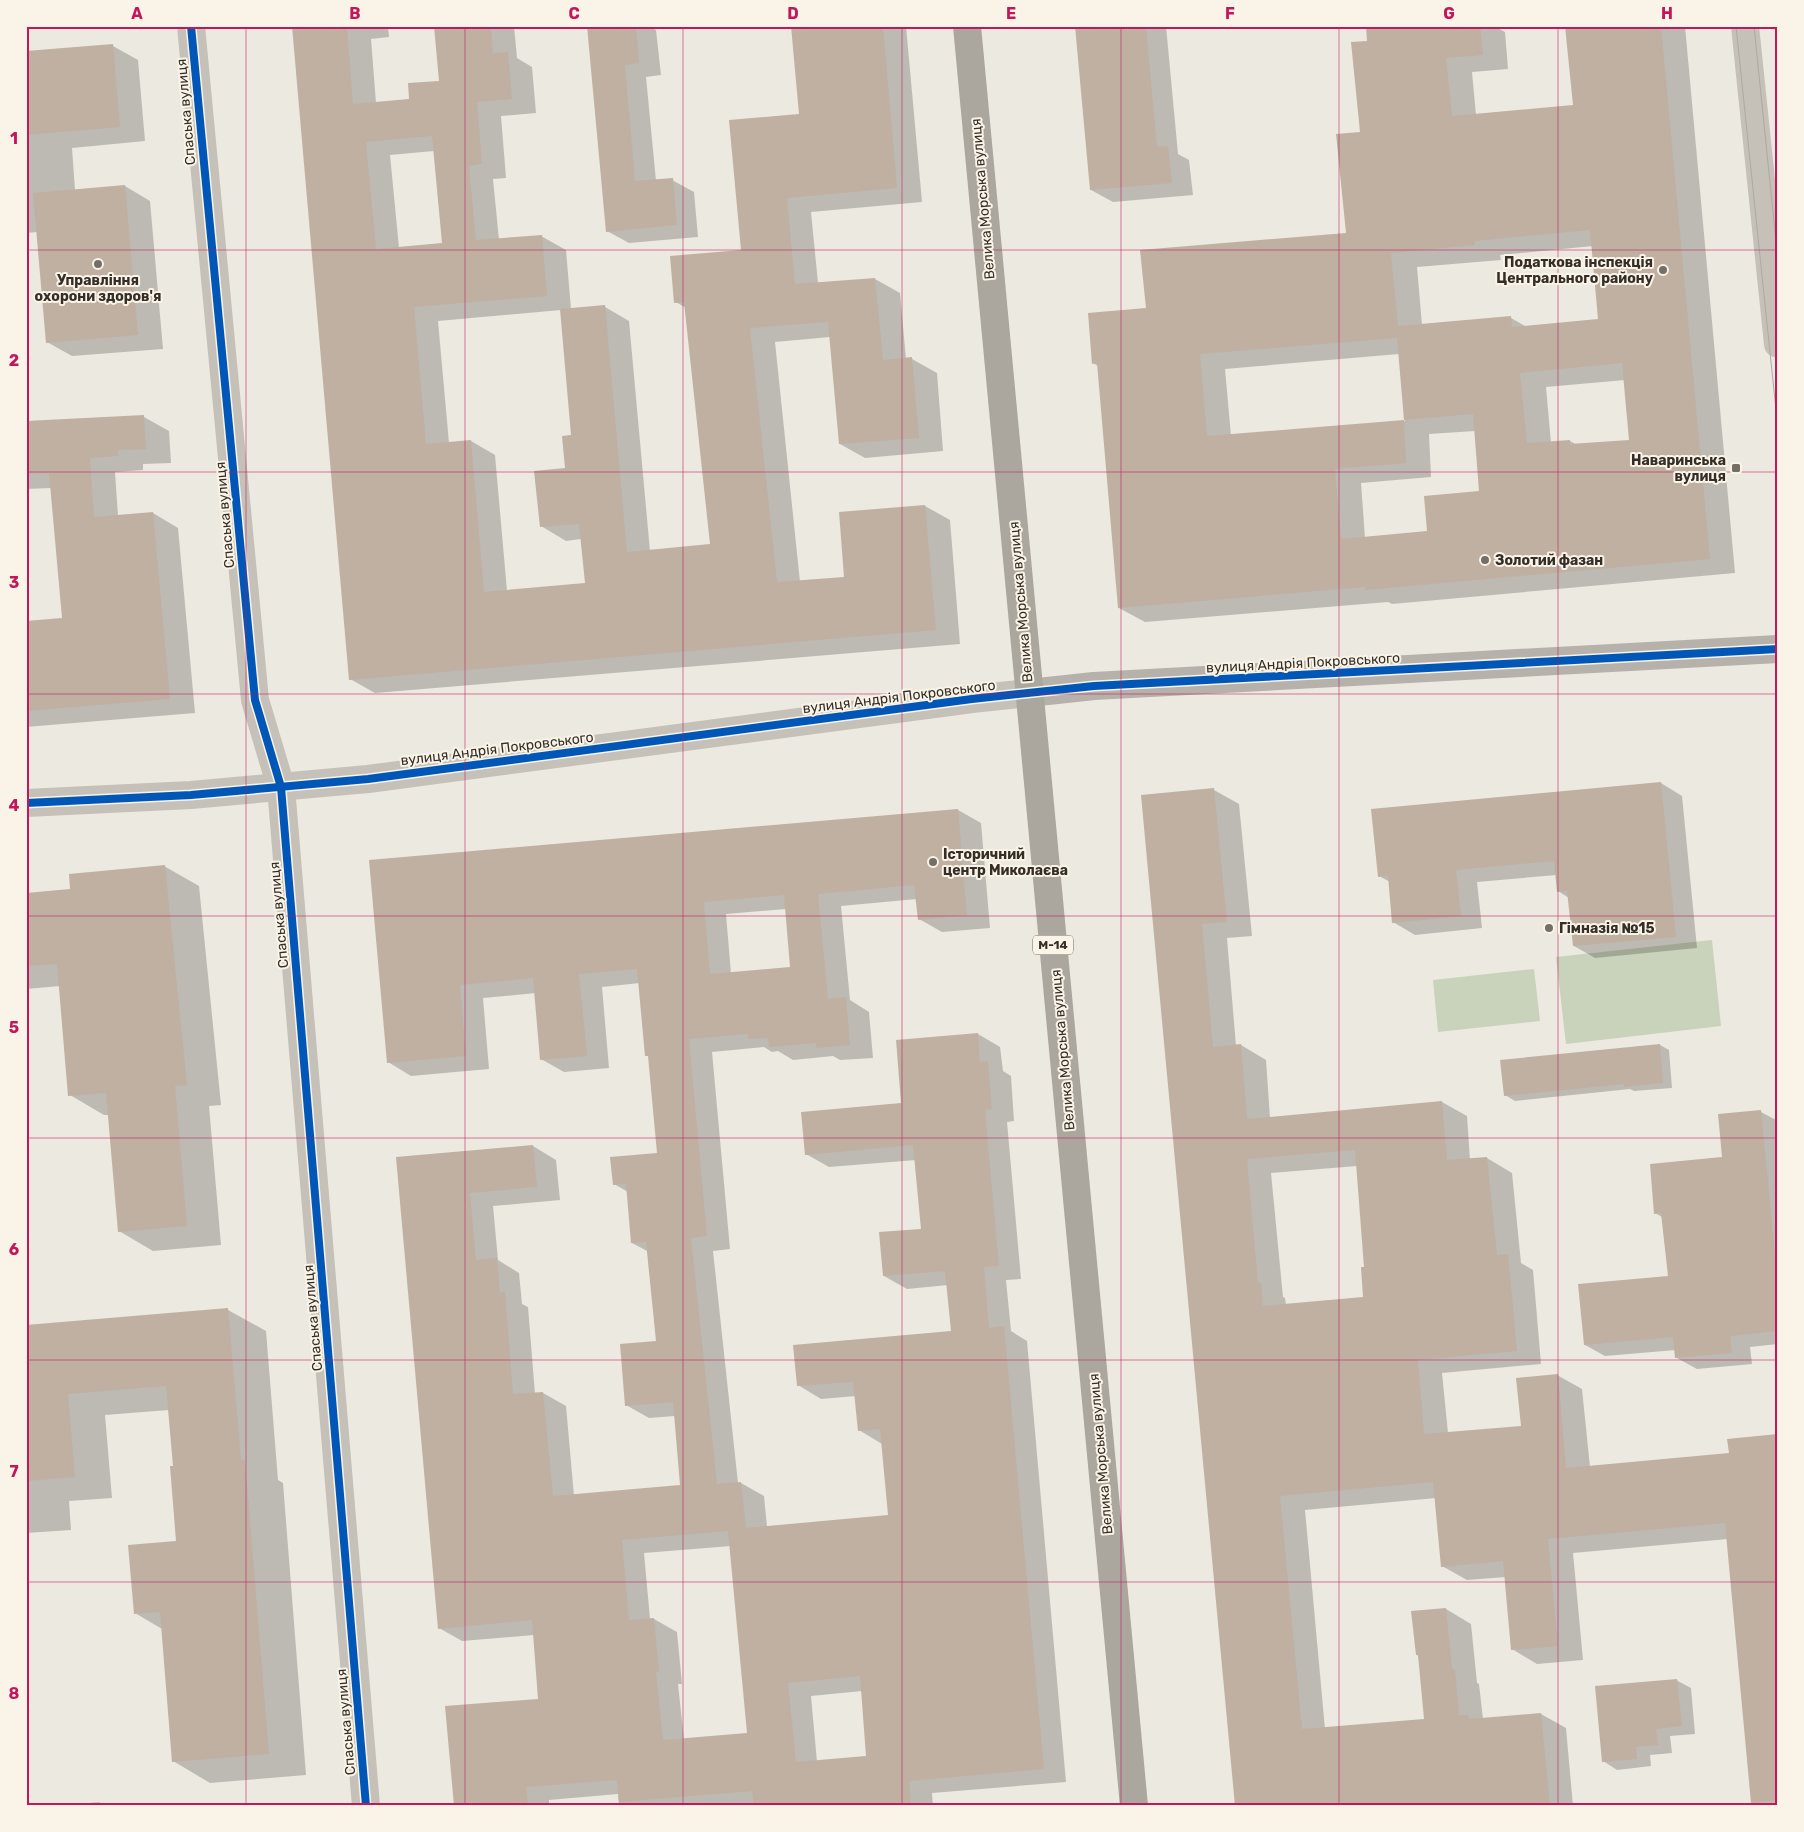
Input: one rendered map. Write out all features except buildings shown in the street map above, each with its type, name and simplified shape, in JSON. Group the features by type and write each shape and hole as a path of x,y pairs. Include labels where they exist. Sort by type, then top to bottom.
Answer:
{"highway":[{"name":"Велика Морська вулиця","path":"967,26 1134,1806"}],"street":[{"name":"Спаська вулиця","path":"191,26 255,700 281,787 366,1806"},
{"path":"1745,26 1778,344"},
{"name":"вулиця Андрія Покровського","path":"26,803 192,795 368,779 963,700 1094,686 1778,649"}],"green space":[{"path":"1712,940 1721,1026 1566,1044 1556,957"},
{"path":"1534,969 1540,1021 1438,1032 1433,980"}],"tram line":[{"path":"1736,26 1778,429"},
{"path":"1754,26 1778,261"}],"cycle path":[{"path":"191,26 255,700 281,787 366,1806"},
{"path":"26,803 191,795 368,779 972,699 1094,686 1778,649"}],"place":[{"name":"Управління охорони здоров'я","path":"98,264"},
{"name":"Податкова інспекція Центрального району","path":"1663,270"},
{"name":"Наваринська вулиця","path":"1736,468"},
{"name":"Золотий фазан","path":"1485,560"},
{"name":"Історичний центр Миколаєва","path":"933,862"},
{"name":"Гімназія №15","path":"1549,928"}]}
